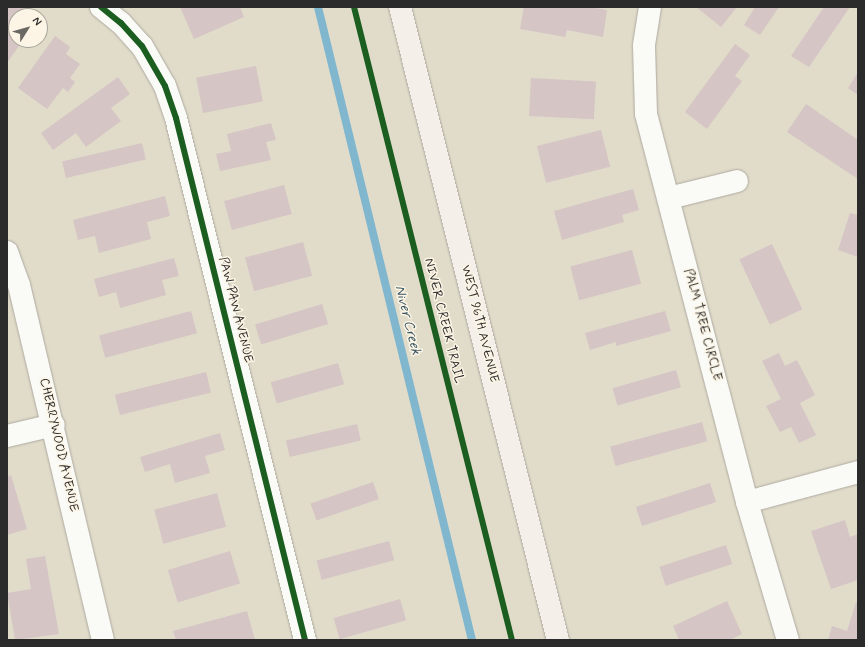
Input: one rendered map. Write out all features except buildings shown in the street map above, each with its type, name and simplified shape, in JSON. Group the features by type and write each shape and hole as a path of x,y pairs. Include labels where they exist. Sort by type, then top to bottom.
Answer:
{"street":[{"name":"PAW PAW AVENUE","path":"100,7 120,23 142,46 165,86 176,118 306,640"},
{"name":"WEST 96TH AVENUE","path":"400,7 558,640"},
{"name":"PALM TREE CIRCLE","path":"650,7 644,46 646,114 747,502 788,640"},
{"path":"669,198 737,181"},
{"name":"CHERRYWOOD AVENUE","path":"7,252 19,285 54,425 103,640"},
{"path":"7,436 54,425"},
{"path":"747,502 858,472"}],"waterway":[{"name":"Niver Creek","path":"318,7 472,640"}],"cycle path":[{"path":"101,7 121,23 142,46 165,86 176,118 305,640"},
{"name":"NIVER CREEK TRAIL","path":"354,7 512,640"}]}
